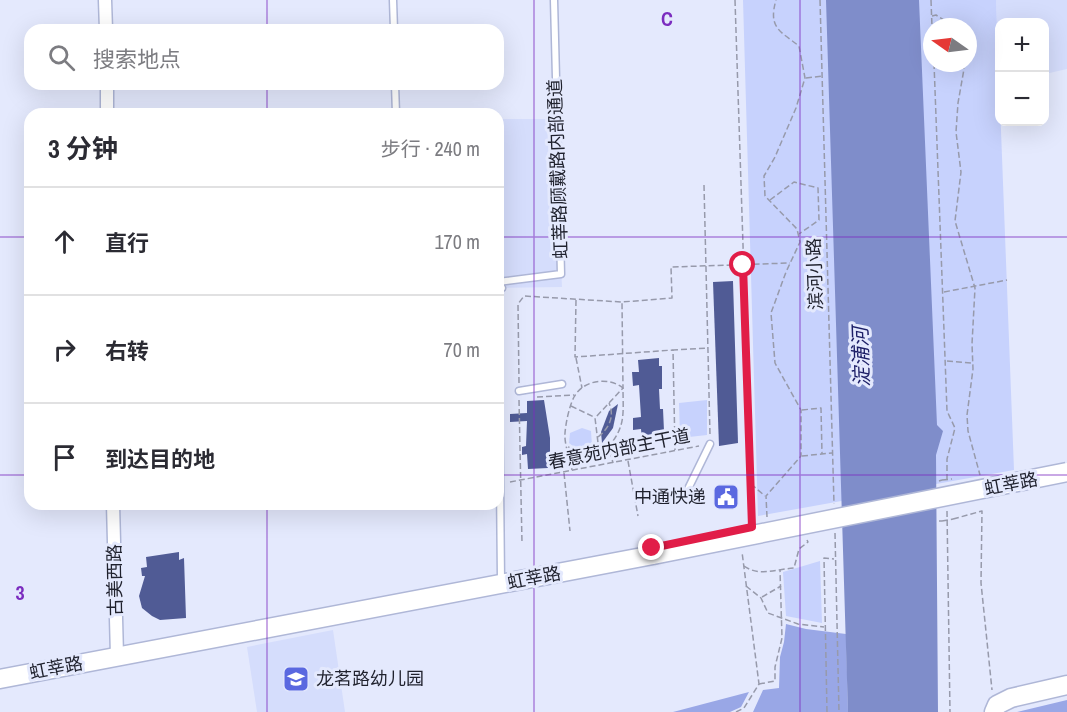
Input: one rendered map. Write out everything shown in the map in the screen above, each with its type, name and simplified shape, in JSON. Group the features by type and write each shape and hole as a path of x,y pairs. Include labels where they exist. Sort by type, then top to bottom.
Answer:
{"street":[{"path":"105,0 106,24"},
{"path":"107,90 107,108"},
{"name":"虹莘路","path":"0,680 653,555 1067,472"},
{"name":"古美西路","path":"113,510 117,656"},
{"path":"828,514 829,525 654,563 632,559 652,548 828,514"},
{"path":"995,709 1011,698 1067,685"}],"lane":[{"path":"393,0 394,24"},
{"name":"虹莘路顾戴路内部通道","path":"504,283 561,274 554,0"},
{"path":"395,90 396,108"},
{"path":"519,391 562,384"},
{"path":"687,491 710,444"},
{"path":"500,510 501,584"}],"path":[{"path":"735,0 752,527"},
{"path":"768,524 766,496 801,456 801,410 775,363 771,313 800,242 798,229 765,196 764,176 775,157 796,108 805,78 799,46 777,28 772,14 776,0"},
{"name":"滨河小路","path":"820,0 834,512"},
{"path":"931,0 932,16 936,15 941,18"},
{"path":"934,72 947,411 954,428 947,459 947,488"},
{"path":"963,72 956,132 961,172 955,221 975,288 973,364 967,415 968,431 981,478"},
{"path":"805,78 822,76"},
{"path":"769,200 794,182 818,188 819,220 799,235"},
{"name":"春意苑内部主干道","path":"504,483 710,444 704,185"},
{"path":"522,543 519,481 518,304 524,296 622,302 672,298 671,267 790,263"},
{"path":"943,292 975,288 1007,280"},
{"path":"576,300 575,357 582,389"},
{"path":"567,447 587,453 599,452 616,438 624,423 622,302"},
{"path":"575,357 708,348"},
{"path":"673,350 675,451"},
{"path":"945,361 973,364"},
{"path":"572,470 564,435 575,395 592,382 616,383 623,388"},
{"path":"599,452 595,418 623,388"},
{"path":"530,398 575,395"},
{"path":"597,437 606,430 610,422 612,410 609,403"},
{"path":"571,406 595,418"},
{"path":"801,410 821,408 822,454"},
{"path":"609,446 613,463"},
{"path":"801,456 832,453"},
{"path":"628,460 638,516"},
{"path":"564,472 570,531"},
{"path":"940,481 952,479"},
{"path":"751,484 766,496"},
{"path":"941,521 982,511 981,583 995,709"},
{"path":"948,512 950,712"},
{"path":"834,524 839,712"},
{"path":"744,565 751,571 769,572 794,568 799,549 808,543"},
{"path":"736,712 744,708 759,684 741,545"},
{"path":"827,712 824,558 835,559"},
{"path":"759,684 775,681 775,667 782,638 780,570"},
{"path":"746,586 761,598 768,613 798,624 825,627"},
{"path":"761,598 781,586"}],"shaded area":[{"path":"743,0 996,0 995,126 1001,126 1014,470 758,516"},
{"path":"996,0 1067,0 1067,69 1049,73 1049,18 997,18"},
{"path":"504,119 554,119 562,287 504,288"},
{"path":"707,400 707,435 680,438 679,403"},
{"path":"582,428 591,431 592,446 583,449 569,443 570,433"},
{"path":"820,561 822,623 786,616 783,572"},
{"path":"786,624 846,634 848,712 753,712 763,690 779,688 780,657"},
{"name":"龙茗路幼儿园","path":"333,630 345,712 257,712 247,647"},
{"path":"749,692 741,707 730,712 673,712"},
{"path":"1067,700 1067,712 1017,712"}],"water":[{"name":"淀浦河","path":"826,0 919,0 937,425 943,431 936,455 938,712 848,712"}],"building":[{"path":"733,281 738,443 719,446 713,282"},
{"path":"659,358 659,366 662,366 662,389 659,389 660,409 663,409 664,431 661,431 661,439 642,441 641,429 633,430 633,418 641,417 639,385 633,386 632,372 639,372 638,360"},
{"path":"544,400 550,438 548,468 528,469 527,454 522,455 522,447 526,446 527,421 510,422 510,414 527,413 527,401"},
{"path":"618,404 613,428 602,443 601,432 609,411"},
{"path":"179,552 179,560 184,558 186,618 160,620 142,608 139,596 145,576 142,576 141,568 147,567 146,557"}],"place":[{"name":"中通快递","path":"726,497"},
{"name":"龙茗路幼儿园","path":"296,679"}],"route":[{"path":"652,548 752,527 743,265"}]}
